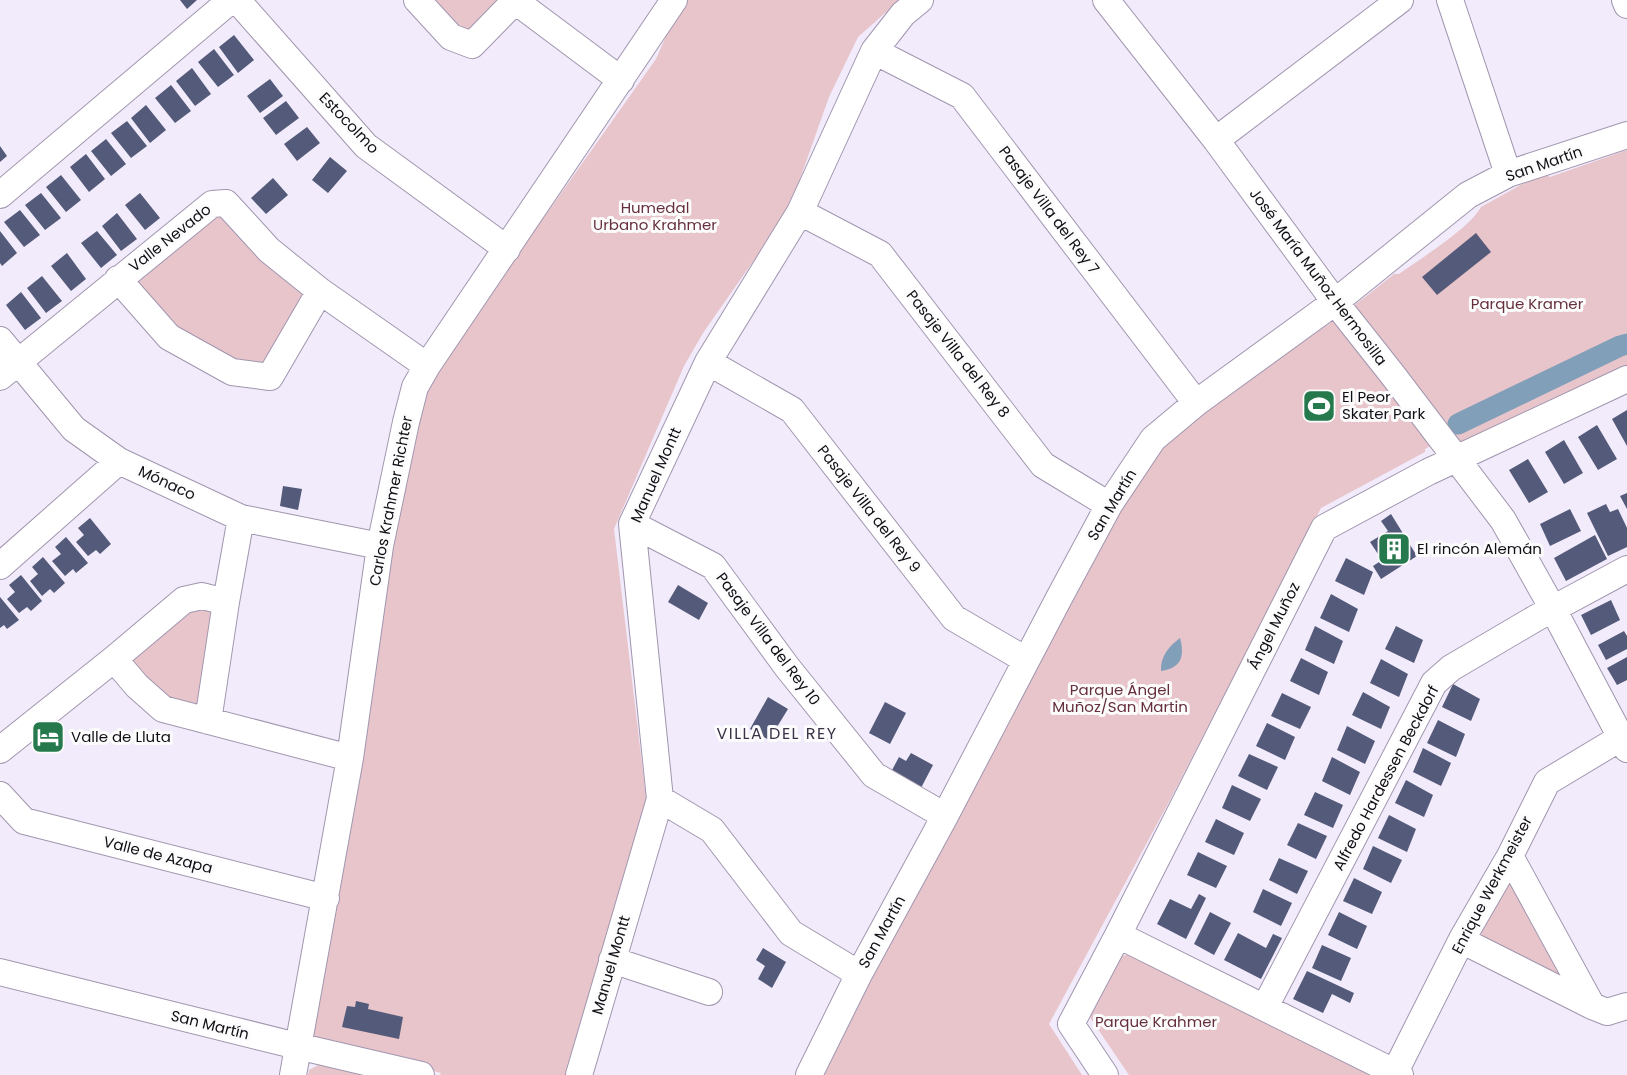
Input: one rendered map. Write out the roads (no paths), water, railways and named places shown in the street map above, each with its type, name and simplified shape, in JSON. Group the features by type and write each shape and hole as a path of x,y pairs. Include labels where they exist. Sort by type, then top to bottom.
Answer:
{"street":[{"path":"0,195 231,0"},
{"name":"Estocolmo","path":"237,0 366,146 507,249"},
{"path":"417,0 451,37 472,45 514,0 621,80"},
{"name":"Carlos Krahmer Richter","path":"292,1075 350,758 380,546 415,387 674,0"},
{"name":"Manuel Montt","path":"579,1075 660,799 632,524 708,362 800,212 874,51 903,14 920,0"},
{"path":"1216,141 1400,0"},
{"path":"1450,0 1508,174"},
{"path":"1626,0 1627,5"},
{"name":"José María Muñoz Hermosilla","path":"1111,2 1335,302 1503,520 1625,740"},
{"name":"Pasaje Villa del Rey 7","path":"874,51 962,96 1196,403"},
{"name":"San Martín","path":"809,1075 859,974 1109,505 1153,438 1196,403 1335,302 1468,195 1508,174 1627,135"},
{"name":"Valle Nevado","path":"9,369 212,204 226,203 269,250 320,291 427,366"},
{"name":"Pasaje Villa del Rey 8","path":"800,212 880,254 1043,465 1109,505"},
{"path":"118,279 169,337 232,372 270,377 320,291"},
{"name":"Mónaco","path":"0,340 9,369 74,429 119,460 242,518 380,546"},
{"name":"Pasaje Villa del Rey 9","path":"708,362 792,410 954,618 1026,660"},
{"name":"Ángel Muñoz","path":"1105,1075 1071,1024 1324,528 1428,472 1627,379"},
{"path":"0,567 119,460"},
{"path":"208,721 226,602 242,518"},
{"name":"Pasaje Villa del Rey 10","path":"632,524 713,566 787,667 874,775 945,816"},
{"name":"Alfredo Hardessen Beckdorf","path":"1265,1007 1434,683 1450,669 1627,569"},
{"path":"0,750 184,600 202,596 226,602"},
{"path":"114,659 137,687 164,709 350,758"},
{"name":"Enrique Werkmeister","path":"1398,1074 1462,939 1510,856 1547,782 1625,740"},
{"name":"Valle de Azapa","path":"0,795 24,821 326,898"},
{"path":"660,799 712,830 791,933 859,974"},
{"path":"1510,856 1592,1006"},
{"path":"1118,935 1398,1074"},
{"path":"1462,939 1592,1006 1607,1012 1627,1006"},
{"path":"612,960 709,992"},
{"name":"San Martín","path":"0,972 421,1075"}],"water":[{"path":"1180,638 1182,651 1180,660 1173,667 1161,671 1166,652"}],"waterway":[{"path":"1458,424 1627,344"}],"place":[{"name":"El Peor Skater Park","path":"1319,406"},
{"name":"El rincón Alemán","path":"1394,549"},
{"name":"Valle de Lluta","path":"48,737"}],"district":[{"name":"VILLA DEL REY","path":"777,733"}],"park label":[{"name":"Humedal Urbano Krahmer","path":"655,216"},
{"name":"Parque Kramer","path":"1527,304"},
{"name":"Parque Ángel Muñoz/San Martin","path":"1120,698"},
{"name":"Parque Krahmer","path":"1156,1022"}]}
